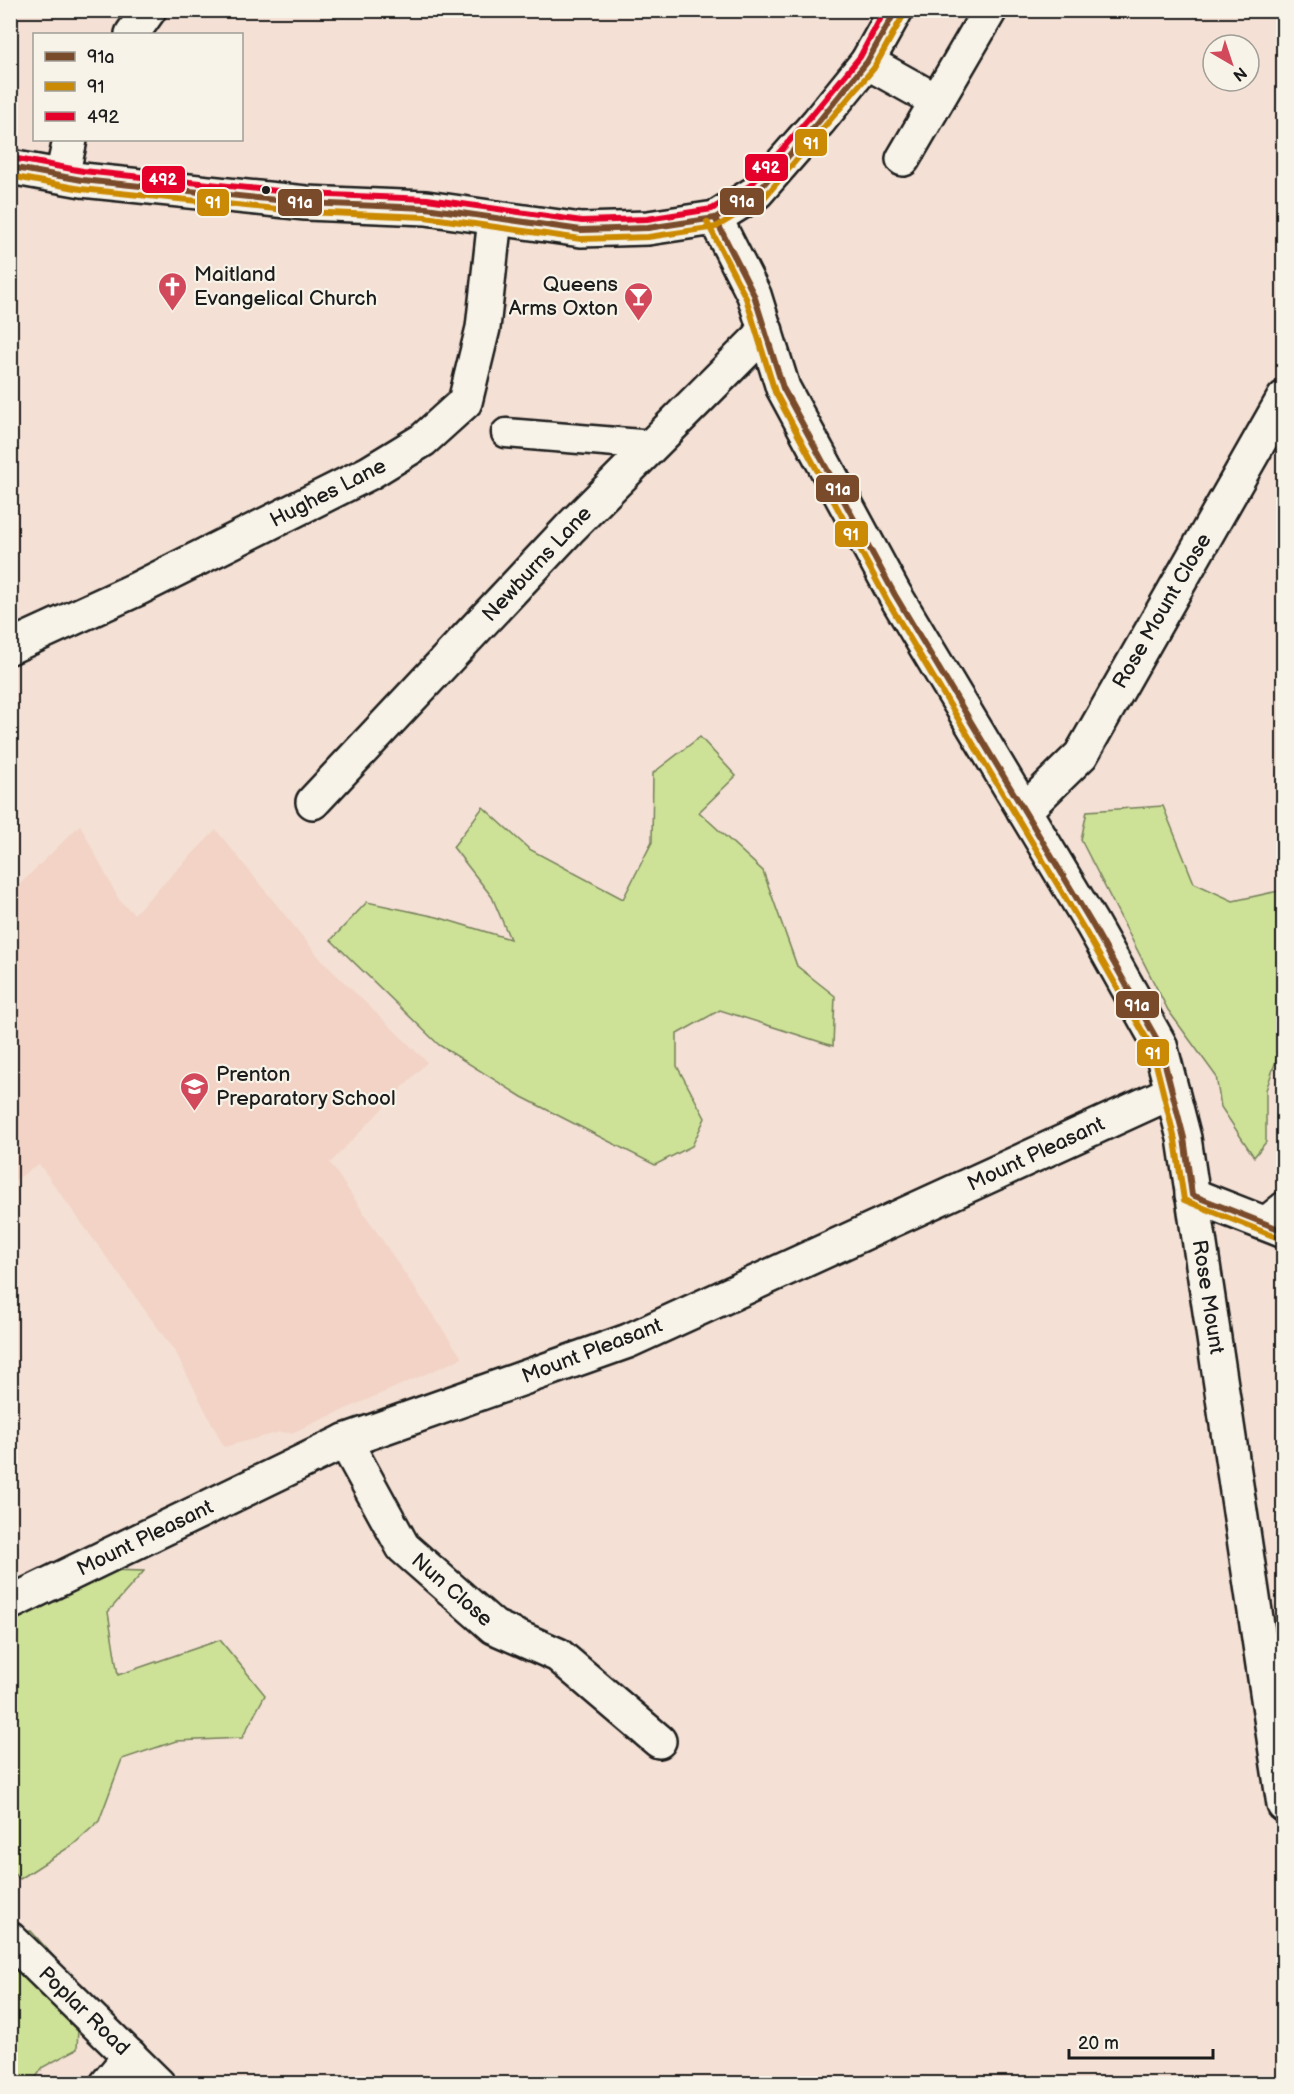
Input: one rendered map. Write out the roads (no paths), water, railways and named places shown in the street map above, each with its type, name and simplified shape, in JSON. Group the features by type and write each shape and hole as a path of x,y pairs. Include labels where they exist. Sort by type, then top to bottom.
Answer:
{"street":[{"path":"133,33 149,10"},
{"path":"10,167 62,176 306,203 426,208 581,230 648,228 715,218 757,192 867,62 896,10"},
{"path":"903,159 935,100 990,10"},
{"path":"867,62 935,100"},
{"path":"62,176 70,141"},
{"name":"Hughes Lane","path":"10,647 137,589 348,484 423,440 465,402 483,327 495,218"},
{"name":"Rose Mount","path":"715,218 754,295 783,388 884,574 1160,1045 1184,1138 1284,1805"},
{"name":"Newburns Lane","path":"313,802 571,527 766,331"},
{"name":"Rose Mount Close","path":"1024,811 1081,754 1278,420"},
{"name":"Mount Pleasant","path":"10,1603 345,1441 627,1341 1172,1092"},
{"path":"1192,1195 1277,1220"},
{"name":"Nun Close","path":"345,1441 403,1547 494,1628 558,1655 659,1741"},
{"name":"Poplar Road","path":"10,1939 158,2084"},
{"path":"107,2084 130,2056"}],"lane":[{"path":"506,433 652,445"}],"place":[{"name":"Maitland Evangelical Church","path":"173,312"},
{"name":"Queens Arms Oxton","path":"639,322"},
{"name":"Prenton Preparatory School","path":"195,1112"}]}
